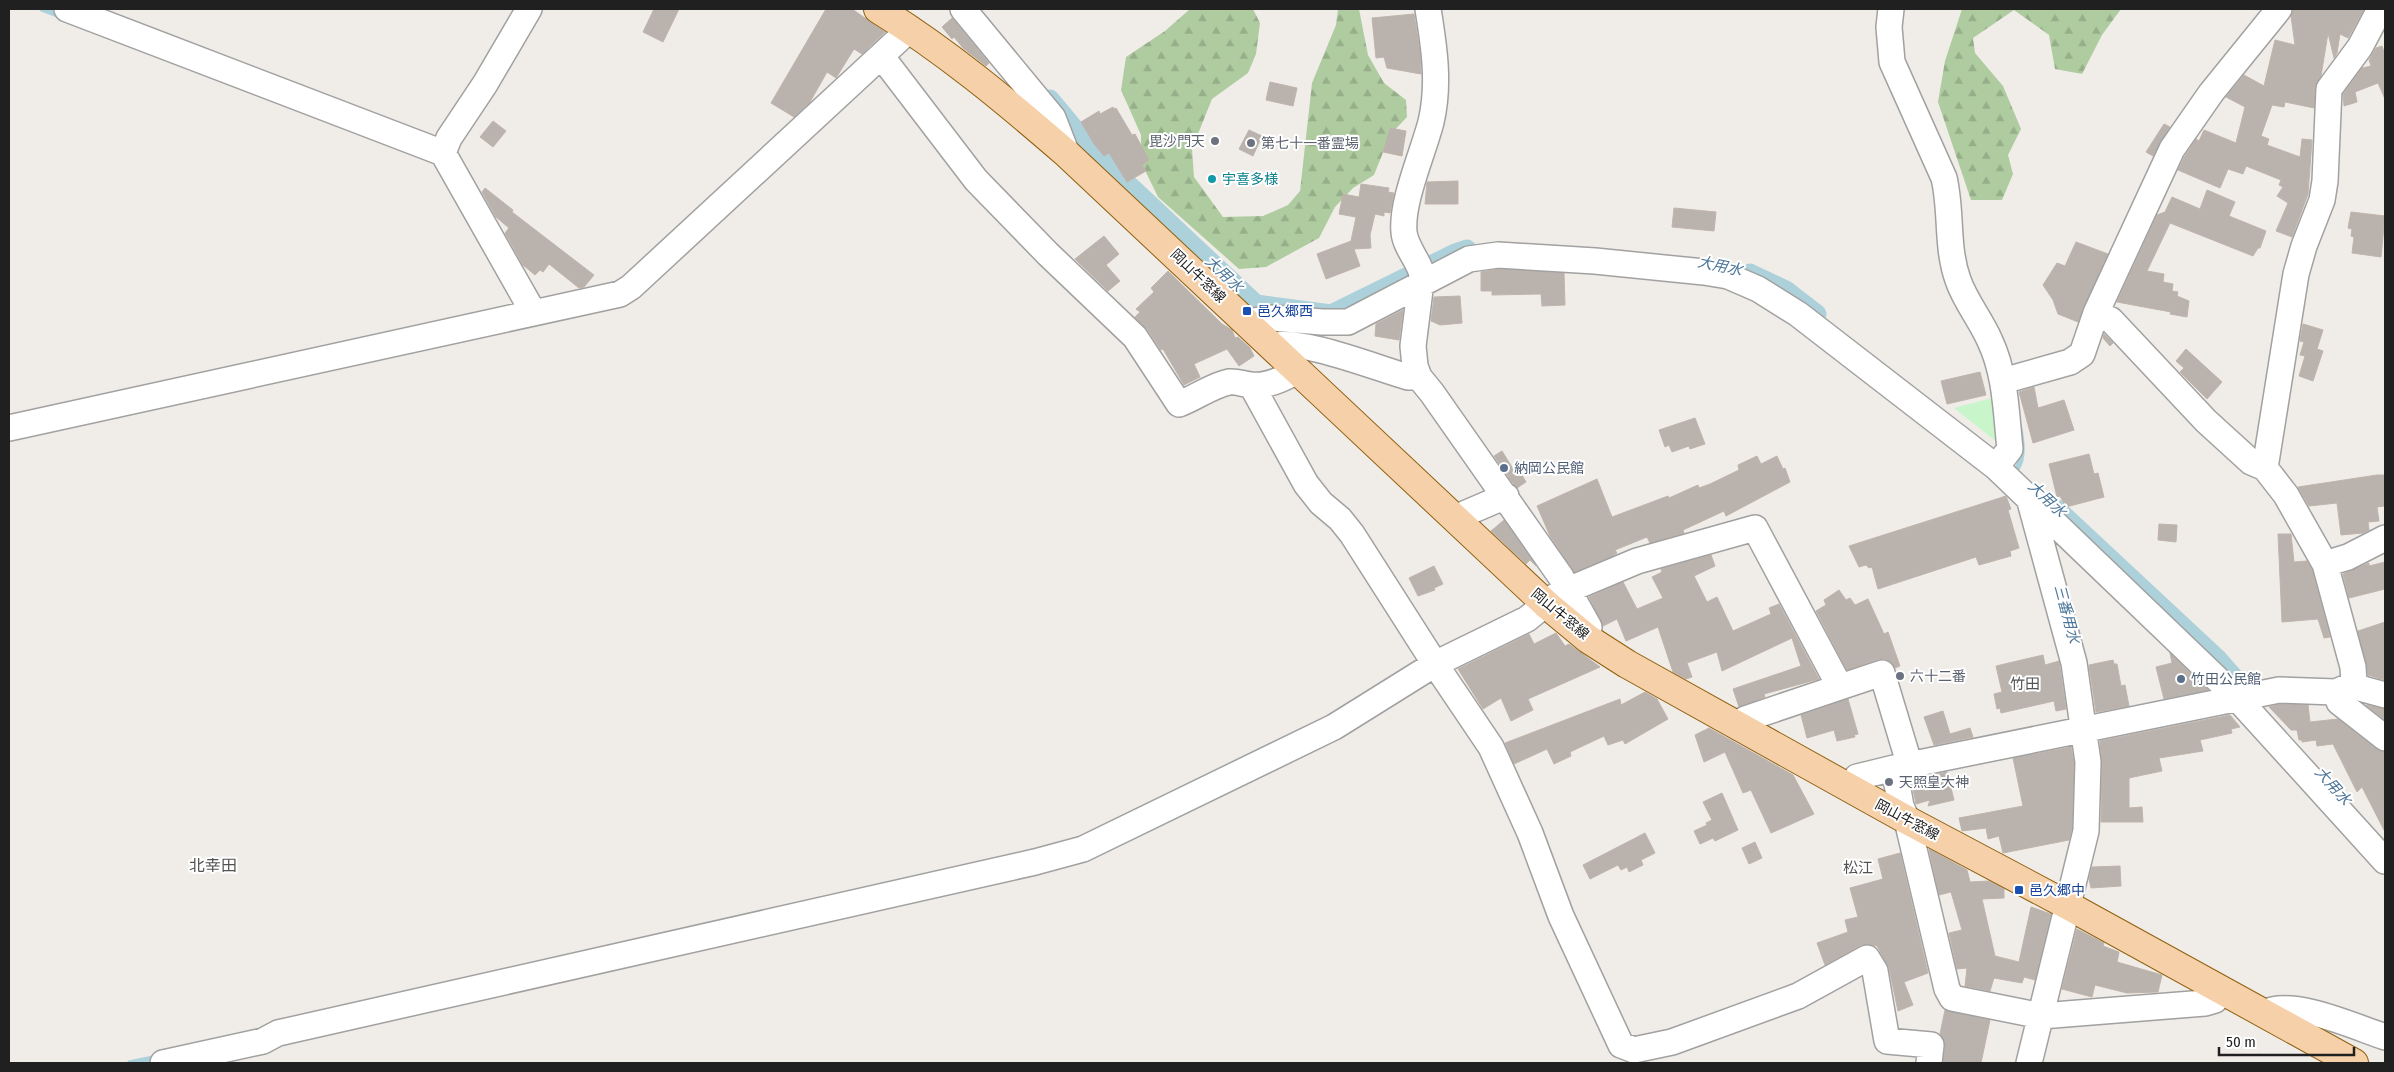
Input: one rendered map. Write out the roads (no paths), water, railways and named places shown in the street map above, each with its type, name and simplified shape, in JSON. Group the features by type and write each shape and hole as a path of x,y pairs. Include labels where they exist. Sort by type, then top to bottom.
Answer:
{"main road":[{"name":"岡山牛窓線","path":"878,9 910,29 999,96 1067,154 1458,521 1557,598 1588,639 1626,664 1850,789 2069,906 2354,1063"}],"street":[{"path":"67,9 443,153 533,312"},
{"path":"443,153 449,138 485,84 529,9"},
{"path":"963,9 1053,118 1067,154"},
{"path":"1428,9 1434,40 1437,85 1431,120 1404,215 1404,235 1421,273 1413,346 1415,366 1418,377 1506,496 1561,577 1557,598"},
{"path":"1891,9 1889,27 1892,62 1944,178 1948,194 1952,256 1957,279 1990,340 2003,381 2010,449 2000,461"},
{"path":"2003,381 2070,362 2082,354 2096,313 2172,149 2211,93 2279,9"},
{"path":"2264,468 2296,274 2304,246 2322,200 2325,182 2329,89 2360,47 2380,9"},
{"path":"9,428 610,296 631,287 882,57 910,29"},
{"path":"882,57 976,180 1048,254 1135,337 1179,404 1228,382 1243,382 1252,386 1306,484 1352,534 1435,664 1491,747 1530,833 1561,916 1621,1045 1634,1050 1672,1042 1798,996 1867,958 1875,971 1887,1041 1931,1045 1929,1063"},
{"path":"1246,322 1272,318 1348,322 1421,273 1469,259 1498,255 1729,269 1798,314 2000,461 2029,498 2245,696 2385,861"},
{"path":"2096,313 2111,320 2206,421 2251,462 2264,468 2286,495 2325,564 2353,667 2338,702 2385,738"},
{"path":"1271,346 1279,344 1314,349 1408,377 1418,377"},
{"path":"1252,386 1286,378 1297,371"},
{"path":"1458,521 1464,514 1506,496"},
{"path":"2029,498 2074,663 2088,762 2086,831 2029,1063"},
{"path":"2385,523 2385,528"},
{"path":"163,1063 263,1041 278,1033 1036,862 1083,849 1334,727 1435,664 1527,619 1557,598 1637,561 1756,528 1840,687"},
{"path":"2325,564 2348,557 2385,538"},
{"path":"1740,728 1745,718 1882,672 1902,767 1900,806 1907,820 1947,989 1952,998 2041,1016 2205,1003 2215,1000 2224,991"},
{"path":"1850,789 1857,777 2279,690 2345,688 2363,689 2385,695"},
{"path":"2264,1013 2274,1008 2298,1010 2385,1037"}],"waterway":[{"path":"42,9 63,17"},
{"name":"大用水","path":"1050,99 1095,153 1256,304 1331,314 1455,253 1467,249"},
{"name":"大用水","path":"1750,273 1786,290 1817,314"},
{"path":"2016,470 2022,454 2019,425"},
{"name":"大用水","path":"2056,508 2218,659 2255,701"},
{"path":"130,1063 159,1057"}],"place":[{"name":"毘沙門天","path":"1215,141"},
{"name":"第七十一番霊場","path":"1251,143"},
{"name":"宇喜多様","path":"1212,179"},
{"name":"邑久郷西","path":"1247,311"},
{"name":"納岡公民館","path":"1504,468"},
{"name":"六十二番","path":"1900,676"},
{"name":"竹田公民館","path":"2181,679"},
{"name":"天照皇大神","path":"1889,782"},
{"name":"邑久郷中","path":"2019,890"}],"district":[{"name":"竹田","path":"2025,684"},
{"name":"北幸田","path":"213,865"},
{"name":"松江","path":"1858,868"}],"water label":[{"name":"三番用水","path":"2067,614"}]}
